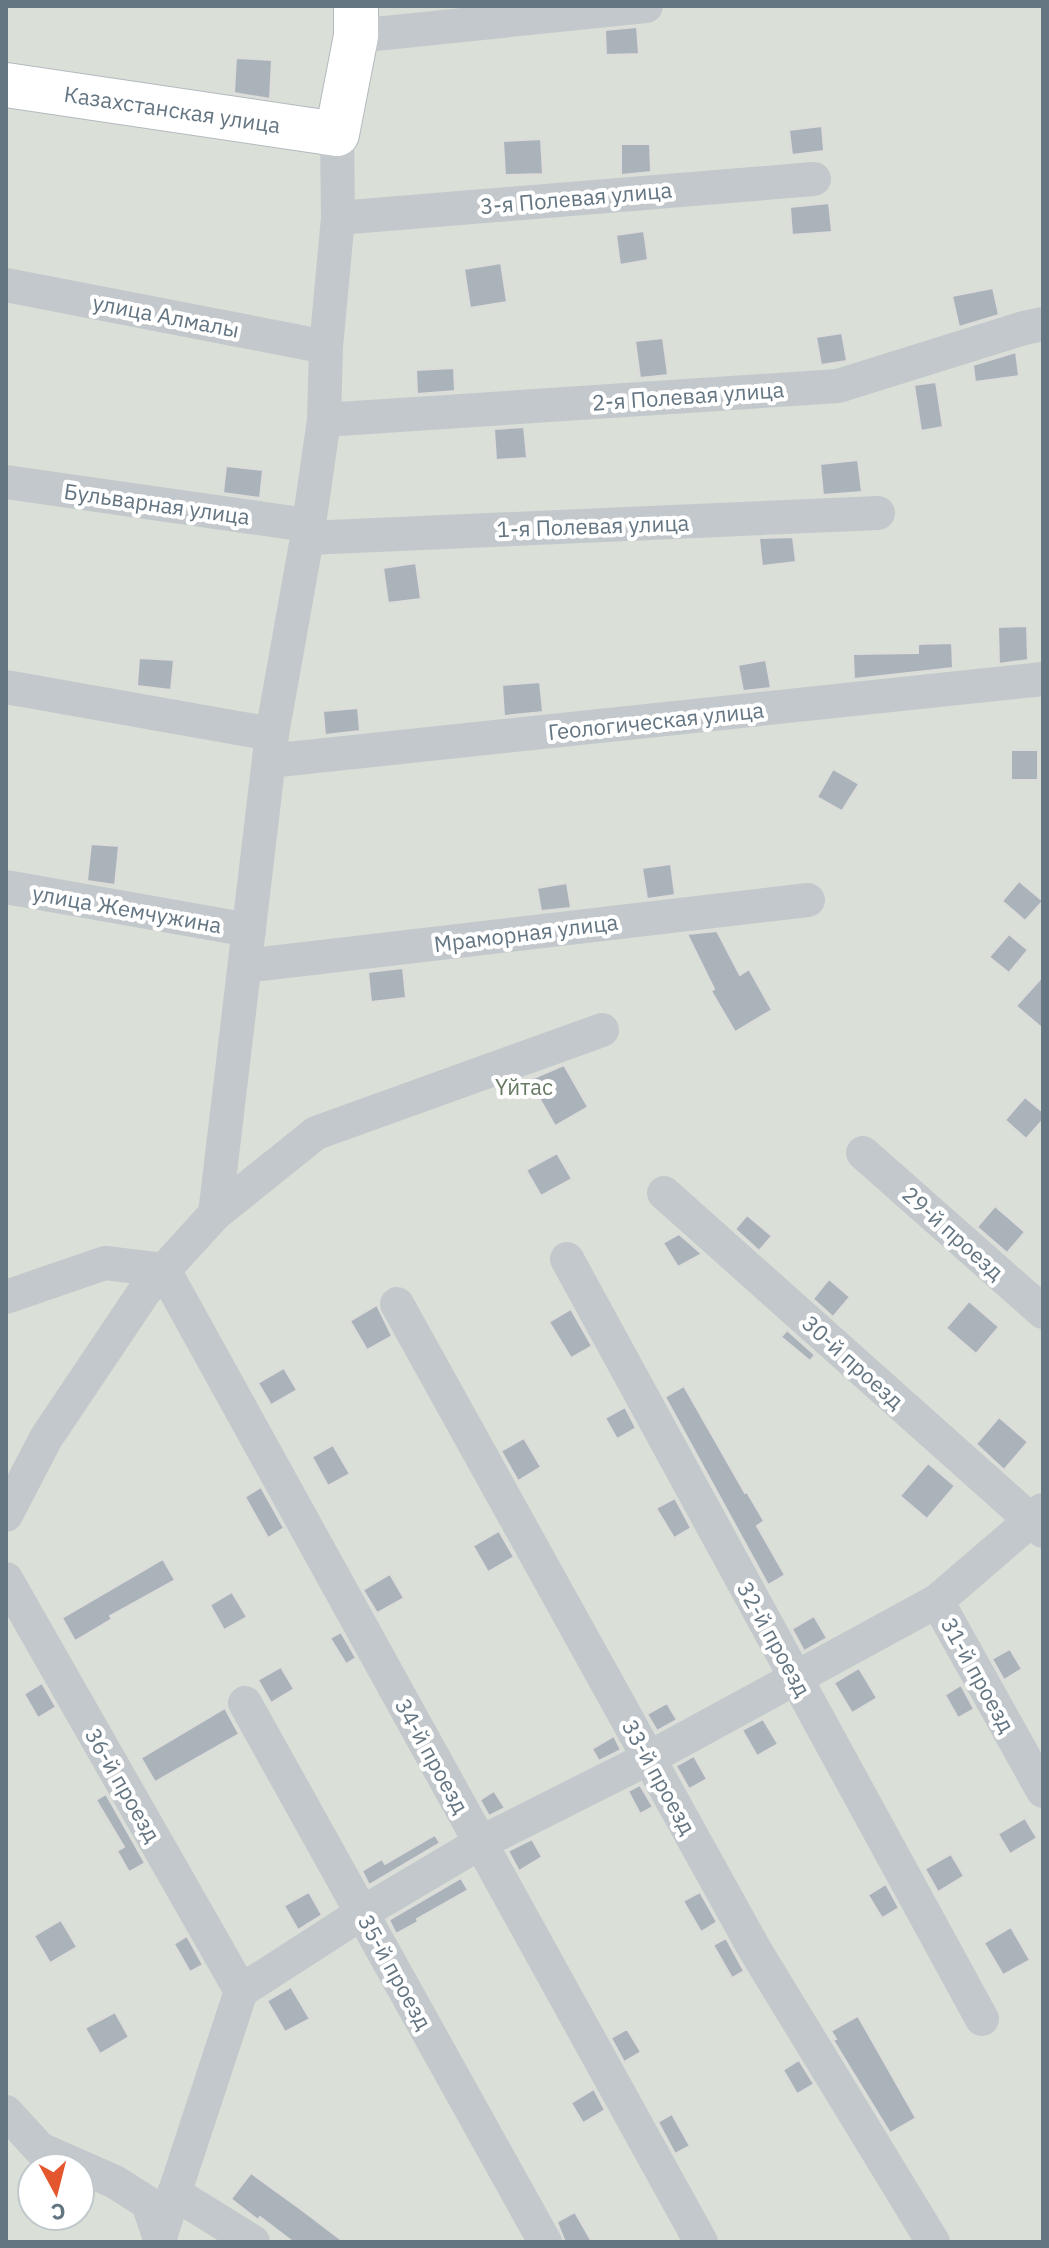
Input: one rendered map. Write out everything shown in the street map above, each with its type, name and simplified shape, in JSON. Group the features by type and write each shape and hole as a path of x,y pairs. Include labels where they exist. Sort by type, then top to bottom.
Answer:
{"street":[{"path":"215,1214 270,748 324,420 326,347 338,218 337,134 356,21 646,6"},
{"name":"Казахстанская улица","path":"6,85 337,134"},
{"name":"3-я Полевая улица","path":"338,218 814,179"},
{"name":"улица Алмалы","path":"6,285 326,347"},
{"name":"2-я Полевая улица","path":"324,420 838,386 1043,324"},
{"name":"Бульварная улица","path":"6,482 307,532"},
{"name":"1-я Полевая улица","path":"307,532 878,513"},
{"name":"Геологическая улица","path":"6,687 270,748 1043,679"},
{"name":"улица Жемчужина","path":"6,887 249,930"},
{"name":"Мраморная улица","path":"245,966 808,900"},
{"path":"6,1515 46,1438 144,1292 215,1214 316,1133 602,1030"},
{"name":"29-й проезд","path":"863,1153 1043,1312"},
{"name":"30-й проезд","path":"664,1193 1039,1521"},
{"name":"32-й проезд","path":"567,1259 982,2019"},
{"path":"6,1297 105,1263 164,1270"},
{"name":"34-й проезд","path":"164,1270 701,2242"},
{"name":"33-й проезд","path":"397,1304 755,1950 933,2242"},
{"path":"161,2238 241,1991 362,1913 480,1843 649,1758 937,1601 1039,1521"},
{"name":"36-й проезд","path":"6,1579 241,1991"},
{"name":"31-й проезд","path":"937,1601 1043,1791"},
{"name":"35-й проезд","path":"245,1703 545,2242"},
{"path":"6,2112 40,2149 115,2182 148,2203 161,2238"},
{"path":"174,2193 253,2242"}],"green space":[{"name":"Үйтас","path":"6,6 1043,6 1043,2242 6,2242"}],"building":[{"path":"637,27 639,54 606,55 605,30"},
{"path":"236,58 272,60 270,99 234,93"},
{"path":"822,126 824,151 792,155 789,130"},
{"path":"541,139 543,174 505,175 503,141"},
{"path":"621,144 650,144 651,172 621,175"},
{"path":"829,203 832,232 792,235 790,207"},
{"path":"644,231 648,260 620,265 616,235"},
{"path":"501,263 507,302 470,308 464,269"},
{"path":"993,288 999,315 959,327 952,296"},
{"path":"842,333 847,361 821,365 816,337"},
{"path":"663,338 668,375 640,378 635,341"},
{"path":"1016,352 1019,376 975,382 973,365"},
{"path":"454,368 455,391 417,394 416,370"},
{"path":"936,382 943,427 921,431 914,385"},
{"path":"524,427 527,458 496,460 494,429"},
{"path":"858,460 862,492 823,495 820,464"},
{"path":"226,466 263,470 260,498 223,493"},
{"path":"793,537 796,562 762,566 759,538"},
{"path":"416,563 421,599 388,603 383,568"},
{"path":"1027,626 1028,660 999,664 998,627"},
{"path":"952,643 953,668 854,679 853,654 918,653 918,644"},
{"path":"139,658 174,660 171,690 137,686"},
{"path":"766,660 771,688 743,691 738,665"},
{"path":"540,682 543,712 504,716 502,685"},
{"path":"358,708 360,731 325,735 323,711"},
{"path":"1011,750 1038,750 1038,780 1011,780"},
{"path":"833,769 859,784 842,811 817,797"},
{"path":"91,844 119,846 115,885 87,881"},
{"path":"671,864 675,895 647,899 642,868"},
{"path":"1019,881 1043,901 1025,921 1002,901"},
{"path":"567,883 571,908 541,911 537,888"},
{"path":"717,931 740,975 749,969 772,1010 735,1032 711,991 714,989 687,934"},
{"path":"1009,934 1028,950 1009,973 989,957"},
{"path":"403,968 406,998 371,1002 368,972"},
{"path":"1043,976 1043,1029 1016,1006"},
{"path":"564,1065 588,1107 555,1126 529,1080"},
{"path":"1025,1097 1043,1112 1043,1120 1026,1139 1005,1120"},
{"path":"557,1153 572,1179 541,1196 526,1170"},
{"path":"995,1206 1025,1232 1007,1253 977,1227"},
{"path":"747,1215 772,1236 759,1251 735,1229"},
{"path":"679,1234 702,1254 678,1267 663,1243"},
{"path":"829,1279 850,1297 833,1317 813,1299"},
{"path":"969,1301 999,1327 976,1354 946,1328"},
{"path":"377,1305 392,1336 367,1350 350,1321"},
{"path":"571,1309 592,1346 571,1358 549,1322"},
{"path":"787,1330 815,1355 810,1361 781,1337"},
{"path":"284,1368 297,1390 271,1405 258,1383"},
{"path":"684,1386 764,1521 757,1526 785,1575 768,1585 665,1397"},
{"path":"625,1407 636,1428 617,1439 605,1418"},
{"path":"999,1417 1028,1442 1004,1470 976,1444"},
{"path":"524,1438 541,1467 518,1481 501,1451"},
{"path":"333,1445 350,1474 328,1486 312,1457"},
{"path":"928,1463 955,1486 927,1519 900,1496"},
{"path":"261,1487 284,1528 268,1538 245,1497"},
{"path":"675,1498 691,1528 674,1538 656,1508"},
{"path":"499,1531 514,1557 488,1572 473,1546"},
{"path":"163,1559 175,1580 110,1616 112,1619 75,1641 62,1618"},
{"path":"390,1574 404,1598 377,1613 363,1590"},
{"path":"232,1592 247,1617 224,1630 210,1605"},
{"path":"814,1616 827,1638 804,1651 792,1629"},
{"path":"341,1632 356,1658 346,1664 330,1638"},
{"path":"1010,1649 1022,1669 1004,1680 992,1659"},
{"path":"281,1667 294,1689 271,1703 258,1680"},
{"path":"859,1668 877,1698 852,1713 834,1683"},
{"path":"42,1683 56,1707 38,1718 24,1694"},
{"path":"961,1685 974,1709 958,1718 945,1695"},
{"path":"667,1703 677,1720 657,1731 647,1714"},
{"path":"225,1708 239,1734 155,1782 141,1758"},
{"path":"763,1719 778,1744 757,1756 742,1730"},
{"path":"614,1736 621,1750 599,1761 592,1749"},
{"path":"694,1756 707,1779 689,1789 676,1766"},
{"path":"640,1785 653,1807 640,1814 628,1791"},
{"path":"494,1791 505,1808 489,1816 480,1800"},
{"path":"106,1794 145,1863 129,1872 117,1851 124,1847 96,1800"},
{"path":"1025,1818 1037,1838 1010,1854 998,1834"},
{"path":"435,1835 440,1843 369,1885 362,1871 382,1859 385,1864"},
{"path":"532,1839 542,1857 519,1871 508,1851"},
{"path":"951,1854 964,1876 938,1892 925,1869"},
{"path":"461,1878 468,1890 396,1934 389,1920"},
{"path":"886,1884 899,1908 882,1918 868,1895"},
{"path":"309,1892 322,1915 298,1930 284,1906"},
{"path":"700,1892 717,1922 701,1932 683,1901"},
{"path":"61,1920 77,1947 50,1963 34,1936"},
{"path":"1011,1927 1030,1960 1003,1975 984,1943"},
{"path":"187,1936 203,1965 190,1972 174,1944"},
{"path":"726,1938 744,1971 732,1978 713,1945"},
{"path":"291,1987 310,2019 285,2032 267,2001"},
{"path":"115,2012 129,2037 100,2054 85,2028"},
{"path":"858,2016 916,2118 890,2133 833,2040 836,2039 831,2031"},
{"path":"627,2029 641,2052 624,2062 611,2038"},
{"path":"799,2060 814,2084 797,2094 783,2070"},
{"path":"594,2089 605,2110 583,2123 571,2103"},
{"path":"672,2114 690,2146 675,2154 658,2122"},
{"path":"251,2173 344,2242 293,2242 260,2217 258,2220 231,2199"},
{"path":"575,2212 592,2242 565,2242 557,2222"}]}
